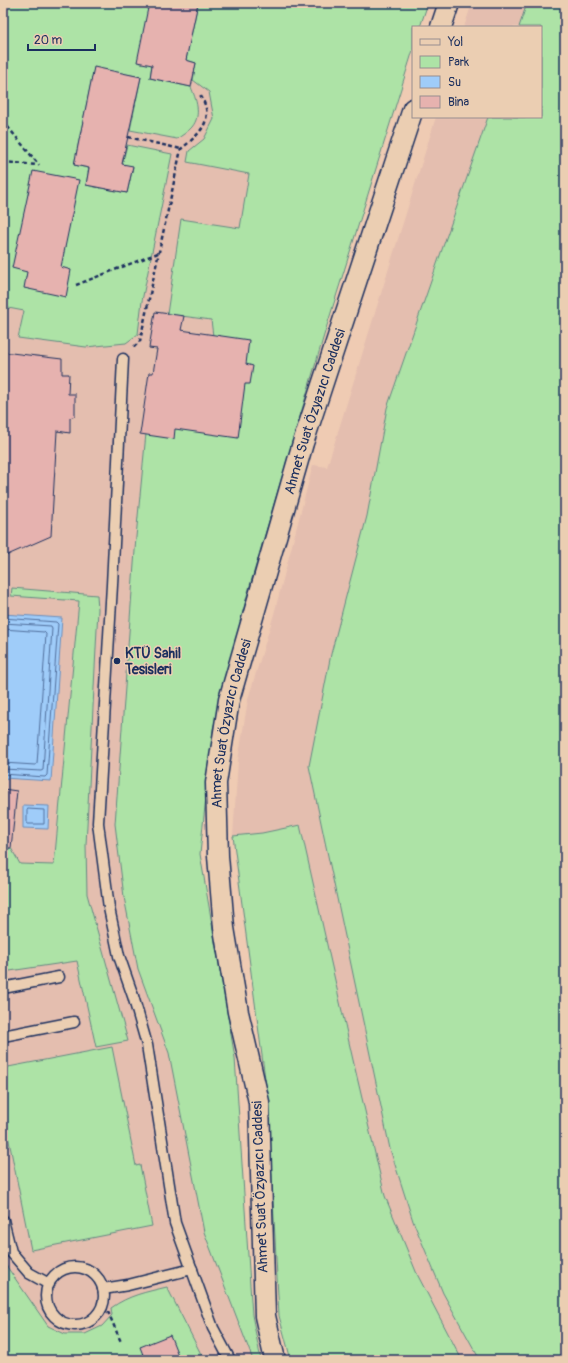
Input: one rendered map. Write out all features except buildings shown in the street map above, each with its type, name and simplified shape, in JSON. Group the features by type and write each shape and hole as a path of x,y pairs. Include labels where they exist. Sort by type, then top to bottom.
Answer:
{"street":[{"path":"440,26 449,3"},
{"name":"Ahmet Suat Özyazıcı Caddesi","path":"275,1360 265,1316 259,1102 238,1012 224,928 218,856 216,783 229,700 300,451 412,111"}],"lane":[{"path":"123,358 112,585 98,823 109,908 119,956 133,996 147,1045 175,1223 213,1328 230,1360"},
{"path":"3,988 59,977"},
{"path":"3,1036 74,1022"},
{"path":"3,1220 11,1252 29,1273 49,1284"},
{"path":"68,1267 80,1267 90,1271 99,1279 103,1289 104,1300 100,1311 92,1319 81,1324 70,1324 60,1320 51,1312 46,1302 46,1291 50,1280 58,1272 68,1267"},
{"path":"103,1289 128,1285 192,1269"}],"path":[{"path":"123,358 140,342 181,149 197,136 207,119 206,103 199,93"},
{"path":"3,121 39,165 3,162"},
{"path":"128,137 181,149"},
{"path":"76,285 159,253"},
{"path":"104,1300 121,1342"}],"shaded area":[{"name":"KTÜ Sahil Tesisleri","path":"3,3 428,3 420,26 412,26 412,53 325,332 248,592 213,729 200,854 235,1058 252,1315 261,1360 3,1360"},
{"path":"472,3 565,3 565,1360 291,1360 279,1316 268,1101 233,836 238,761 248,699 274,614 313,465 327,467 436,118 542,118 542,26 464,26"}],"green space":[{"path":"3,3 149,3 152,65 150,78 191,87 193,92 197,107 197,117 190,129 177,139 130,130 141,77 94,68 74,165 89,168 86,185 127,193 133,167 122,164 127,145 172,154 142,301 138,334 126,343 86,347 18,338 24,311 3,307"},
{"path":"198,3 428,3 420,26 412,26 412,53 325,332 248,592 213,729 200,854 235,1058 252,1315 261,1360 253,1360 204,1232 169,1053 138,969 124,897 115,824 136,537 147,423 216,360 211,320 167,314 181,219 240,228 249,174 187,162 189,151 204,139 214,119 209,92 193,80 196,63 186,60"},
{"path":"527,3 565,3 565,1360 480,1360 443,1293 413,1221 390,1149 309,766 331,654 367,516 387,408 488,118 542,118 542,26 519,26"},
{"path":"12,588 97,595 98,609 86,845 87,894 128,1041 96,1047 77,961 3,972 3,848 11,848 20,864 54,865 79,601 11,596"},
{"path":"300,825 385,1196 417,1274 462,1360 291,1360 279,1316 268,1101 233,836 262,833"},
{"path":"112,1047 136,1166 140,1165 152,1226 31,1250 3,1111 3,1068"},
{"path":"3,1261 48,1326 65,1334 85,1334 102,1326 112,1315 111,1308 124,1300 138,1294 167,1287 204,1360 3,1360"}],"water":[{"path":"3,614 62,618 51,781 3,778"},
{"path":"23,805 49,806 48,829 23,828"}],"place":[{"name":"KTÜ Sahil Tesisleri","path":"117,661"}]}
